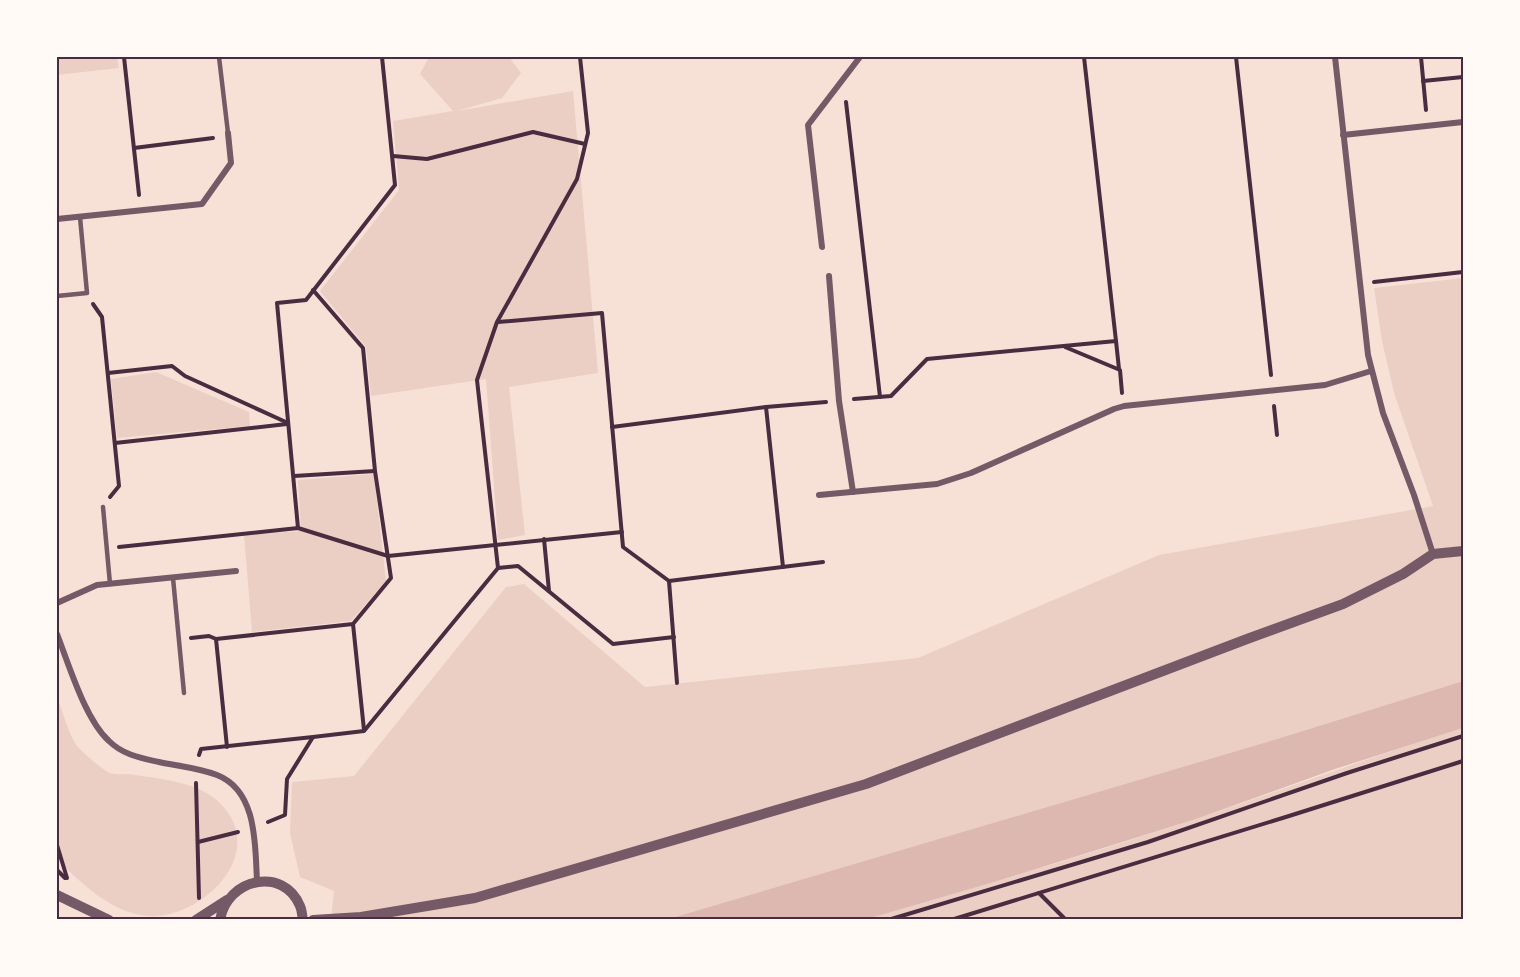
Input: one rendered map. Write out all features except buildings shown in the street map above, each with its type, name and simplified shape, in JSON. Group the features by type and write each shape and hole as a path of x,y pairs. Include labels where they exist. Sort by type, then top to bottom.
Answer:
{"street":[{"path":"822,247 808,124 860,57"},
{"path":"1335,57 1365,339 1371,371 1383,413 1414,495 1433,554"},
{"path":"1343,135 1463,122"},
{"path":"57,219 201,204 231,163 228,134"},
{"path":"829,276 839,400 853,492"},
{"path":"819,495 937,484 971,473 1124,406 1325,385 1371,371"},
{"path":"313,920 361,917 475,898 866,784 1343,604 1403,574 1433,554 1463,551"},
{"path":"57,603 97,585 236,572"},
{"path":"57,634 91,717 108,741 120,750 136,757 218,776 237,790 244,801 253,828 257,881"},
{"path":"198,919 227,900 240,888 257,881 282,886 293,895 300,906 303,920"},
{"path":"57,895 109,920"},
{"path":"220,920 227,900"}],"lane":[{"path":"219,57 228,134"},
{"path":"57,296 87,293 80,217"},
{"path":"103,507 110,584"},
{"path":"173,578 184,693"}],"path":[{"path":"124,57 141,211"},
{"path":"298,528 277,303 306,300 395,185 382,57"},
{"path":"198,919 195,770 201,749 364,732 498,568 477,380 497,322 577,179 588,133 580,57"},
{"path":"1084,57 1124,406"},
{"path":"1236,57 1278,435"},
{"path":"1421,57 1428,127"},
{"path":"1423,81 1463,76"},
{"path":"843,77 880,397"},
{"path":"393,156 427,159 533,132 585,144"},
{"path":"134,148 228,134"},
{"path":"1359,284 1463,272"},
{"path":"313,290 363,348 375,471 388,555 390,578 353,624 364,732"},
{"path":"87,293 102,317 119,486 103,507"},
{"path":"497,322 602,313 623,547 669,581 823,562"},
{"path":"612,427 766,407 891,396 927,359 1116,341"},
{"path":"1064,347 1120,370"},
{"path":"108,374 171,366 185,376 289,424"},
{"path":"766,407 783,567"},
{"path":"115,443 289,424"},
{"path":"294,476 375,471"},
{"path":"106,549 298,528 388,555 622,532"},
{"path":"544,539 549,592"},
{"path":"498,568 518,566 613,644 674,638"},
{"path":"669,581 677,683"},
{"path":"179,640 209,636 216,639 353,624"},
{"path":"216,639 227,747"},
{"path":"888,920 1148,842 1347,773 1463,736"},
{"path":"198,842 253,828 285,815 287,779 313,737"},
{"path":"951,920 1463,761"},
{"path":"57,845 68,881 57,870"},
{"path":"1039,893 1066,920"}],"shaded area":[{"path":"57,57 117,57 119,68 57,75"},
{"path":"429,57 509,57 521,73 502,98 457,111 573,91 598,373 509,387 525,535 498,540 486,379 371,396 366,347 320,291 399,190 393,121 453,111 420,74"},
{"path":"1463,278 1463,681 1277,739 665,920 331,920 334,891 300,877 290,833 292,782 354,776 506,587 524,584 645,687 918,658 1159,555 1433,506 1394,393 1382,341 1374,288"},
{"path":"156,372 249,412 250,426 117,438 111,379"},
{"path":"374,474 386,581 351,621 252,632 244,535 301,531 298,480"},
{"path":"1463,681 1463,728 1335,769 1196,819 994,882 864,920 665,920 1277,739"},
{"path":"57,697 75,743 107,772 186,784 213,797 223,806 232,819 237,837 235,855 228,872 201,900 166,915 135,914 98,896 57,860"},
{"path":"1463,728 1463,920 864,920 1155,832"}]}
